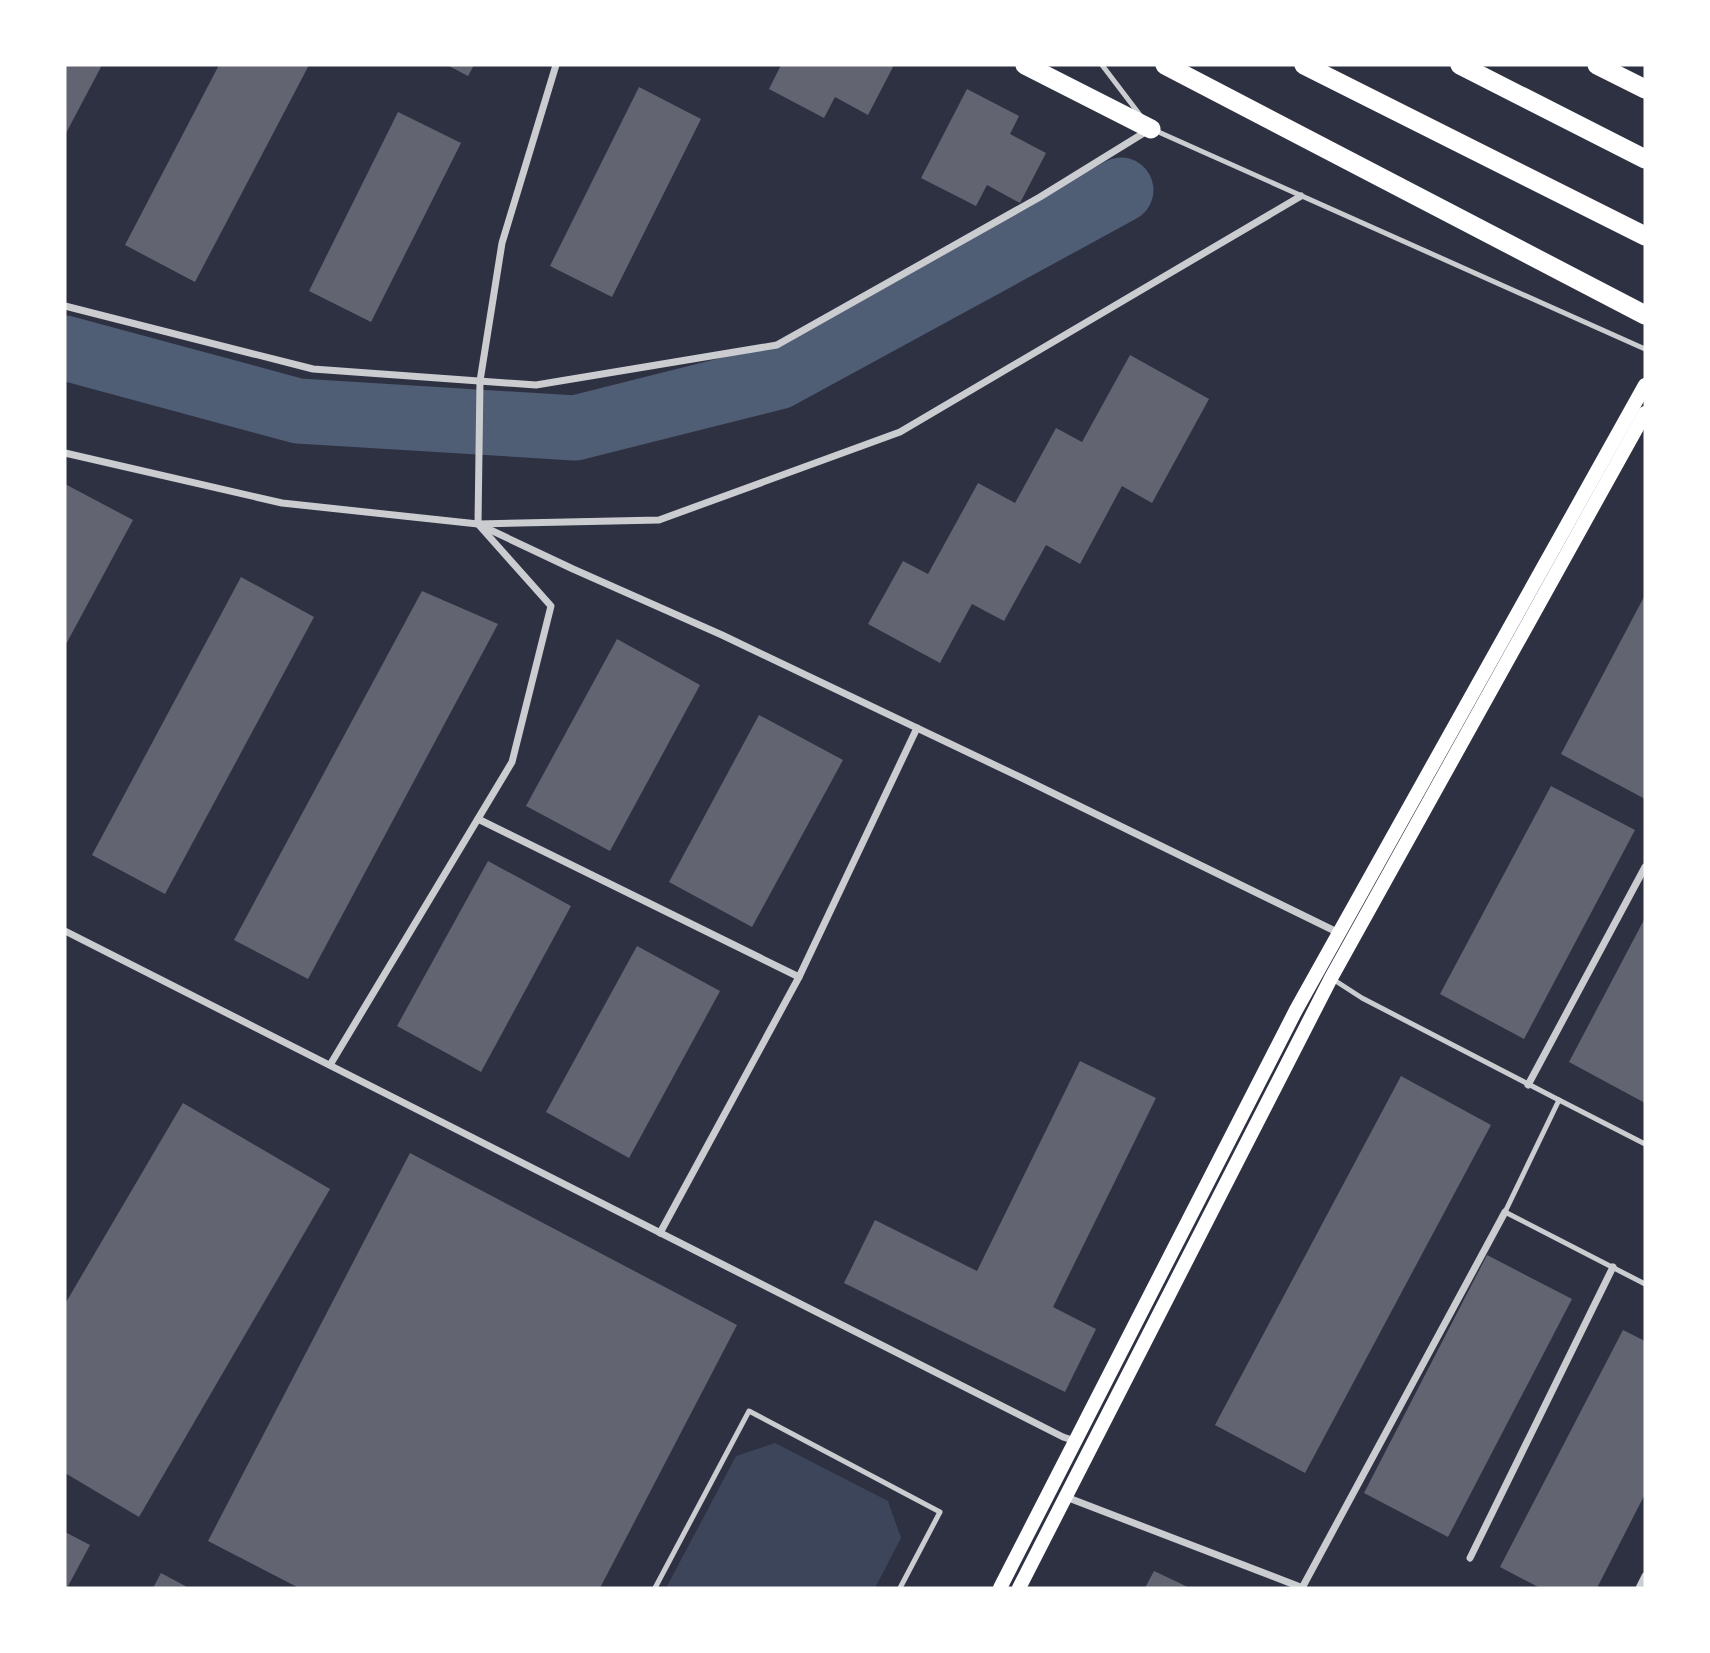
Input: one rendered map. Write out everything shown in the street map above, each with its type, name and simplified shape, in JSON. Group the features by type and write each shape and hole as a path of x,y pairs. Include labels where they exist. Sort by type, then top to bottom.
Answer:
{"highway":[{"path":"1025,65 1151,129"},
{"path":"1165,65 1645,315"},
{"path":"1304,65 1645,236"},
{"path":"1460,65 1645,159"},
{"path":"1597,65 1645,89"}],"main road":[{"path":"1000,1588 1296,1010 1645,385"},
{"path":"1018,1588 1331,978 1645,413"}],"street":[{"path":"330,1065 512,762 551,606 478,524 480,381 502,243 556,65"},
{"path":"65,306 313,369 537,385 777,345 1040,197 1151,129"},
{"path":"65,453 282,503 478,524 659,520 900,432 1301,196"},
{"path":"478,524 722,635 1339,933"},
{"path":"660,1233 799,977 917,728"},
{"path":"478,819 799,977"},
{"path":"1528,1084 1645,867"},
{"path":"65,931 1063,1437 1076,1441"},
{"path":"1066,1497 1303,1588 1505,1212"},
{"path":"1470,1558 1614,1267"},
{"path":"1639,1588 1645,1576"}],"lane":[{"path":"1102,65 1151,129 1645,349"},
{"path":"1331,978 1362,998 1645,1144"},
{"path":"1559,1100 1505,1212 1645,1284"},
{"path":"655,1588 749,1411 940,1512 900,1588"}],"shaded area":[{"path":"775,1443 888,1501 901,1538 875,1588 666,1588 736,1456"}],"building":[{"path":"65,65 102,65 65,135"},
{"path":"219,65 309,65 195,282 125,245"},
{"path":"447,65 474,65 468,76"},
{"path":"781,65 894,65 868,115 835,97 824,118 769,89"},
{"path":"639,87 701,119 612,297 550,266"},
{"path":"967,89 1019,116 1010,134 1046,153 1020,203 987,185 976,206 921,178"},
{"path":"398,112 461,143 371,322 309,291"},
{"path":"1130,355 1209,399 1152,503 1122,486 1080,564 1046,545 1004,621 972,604 940,663 868,624 903,561 928,574 978,483 1015,503 1056,428 1082,442"},
{"path":"65,484 133,520 65,646"},
{"path":"241,577 314,617 165,894 92,855"},
{"path":"422,591 498,624 308,979 234,940"},
{"path":"1645,595 1645,799 1561,754"},
{"path":"617,639 700,685 610,851 526,806"},
{"path":"759,715 843,760 752,927 669,882"},
{"path":"1551,786 1635,830 1524,1039 1440,994"},
{"path":"488,861 571,906 481,1072 397,1026"},
{"path":"1645,918 1645,1103 1569,1062"},
{"path":"637,946 720,991 629,1158 546,1112"},
{"path":"1080,1061 1156,1098 1053,1307 1096,1329 1065,1392 844,1283 875,1220 977,1271"},
{"path":"1401,1076 1491,1125 1305,1473 1215,1425"},
{"path":"183,1103 330,1189 139,1517 65,1473 65,1304"},
{"path":"410,1153 737,1325 600,1588 299,1588 208,1541"},
{"path":"1487,1255 1572,1299 1448,1537 1364,1493"},
{"path":"1623,1330 1645,1341 1645,1494 1597,1588 1540,1588 1500,1567"},
{"path":"65,1532 90,1545 67,1588 65,1588"},
{"path":"1154,1571 1190,1588 1145,1588"},
{"path":"161,1573 189,1588 153,1588"}],"waterway":[{"path":"65,348 298,411 575,428 778,377 1121,190"}]}
